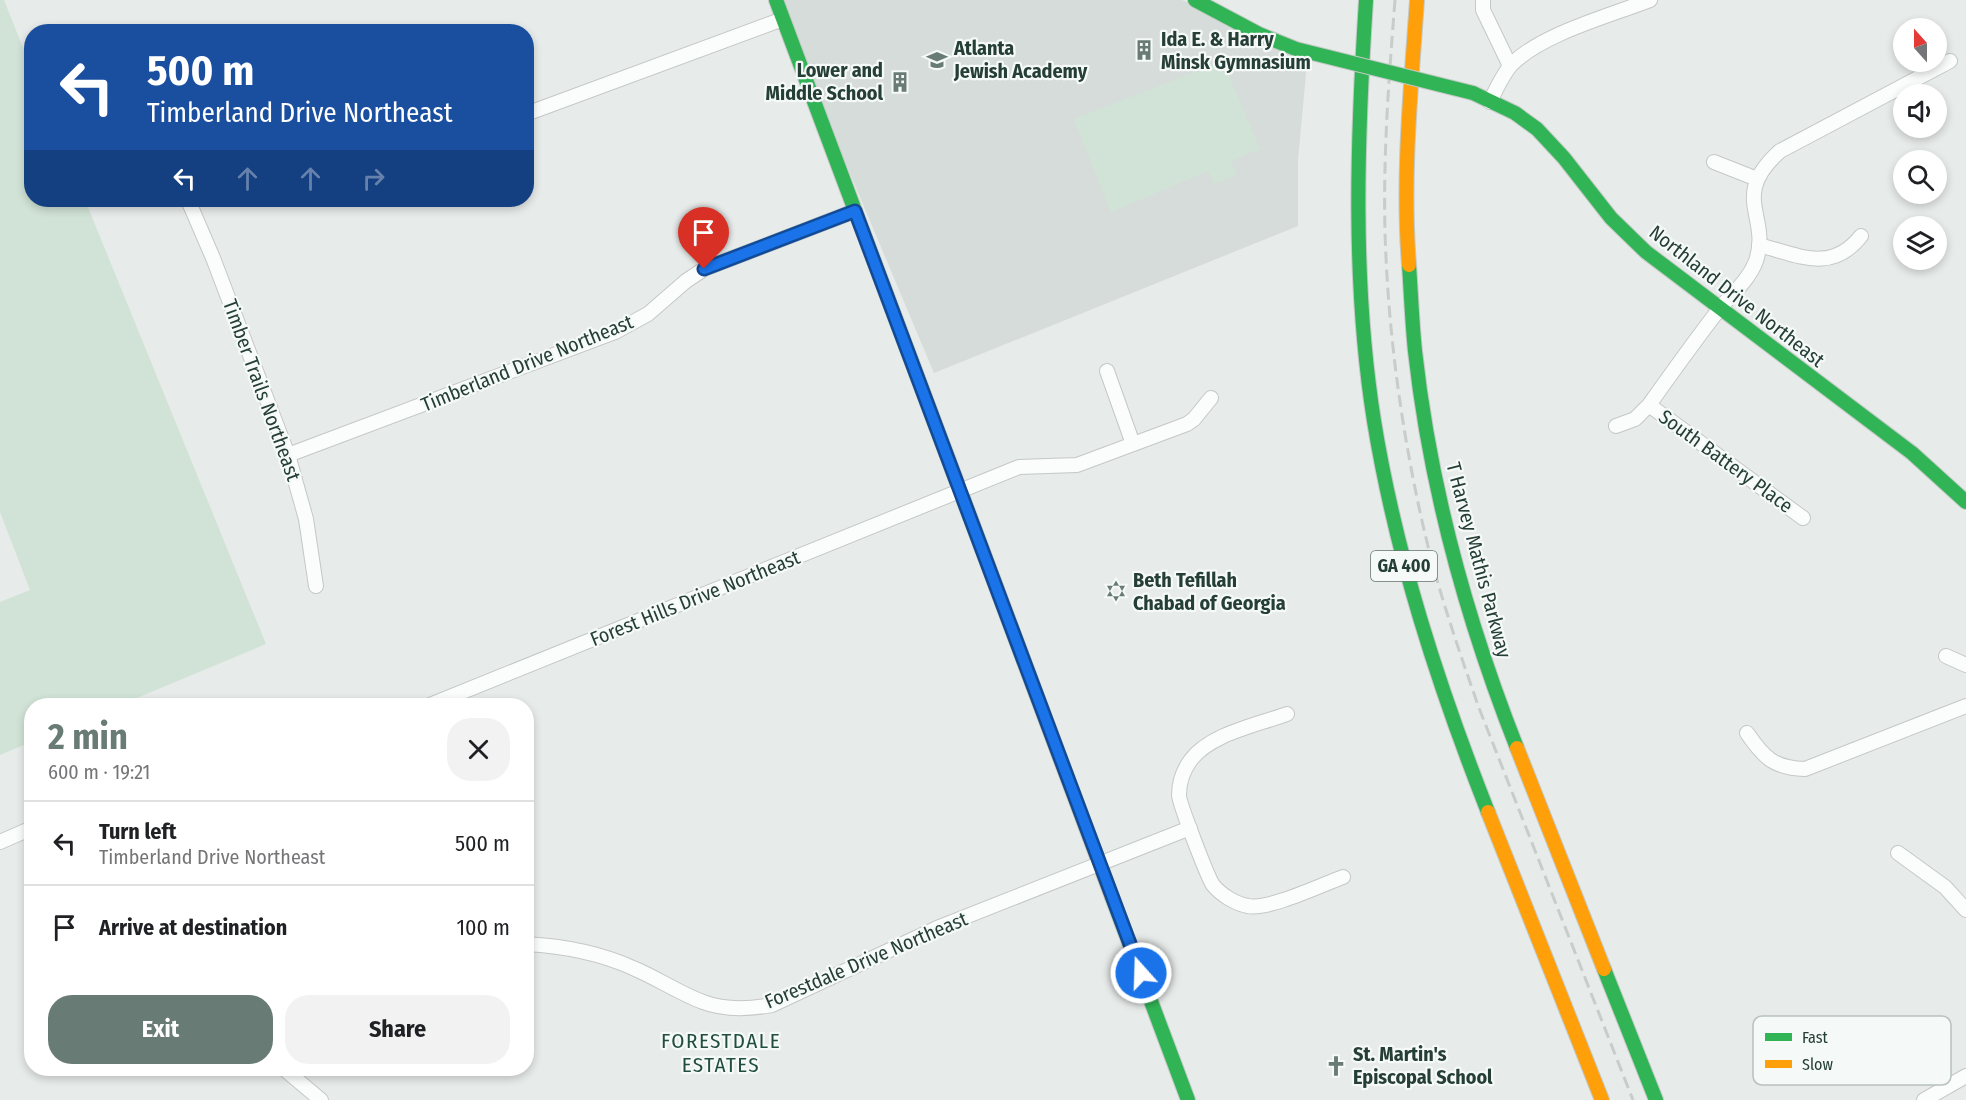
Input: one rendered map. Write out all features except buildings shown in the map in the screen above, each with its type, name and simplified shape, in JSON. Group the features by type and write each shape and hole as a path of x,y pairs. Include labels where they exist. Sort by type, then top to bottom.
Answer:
{"main road":[{"path":"776,0 1188,1100"},
{"name":"Northland Drive Northeast","path":"1195,0 1258,34 1296,49 1473,93 1514,113 1536,128 1605,212 1661,265 1912,453 1966,502"},
{"name":"GA 400","path":"1366,0 1359,109 1357,233 1365,357 1384,481 1414,604 1435,670 1474,777 1602,1100"},
{"name":"T Harvey Mathis Parkway","path":"1417,0 1409,111 1406,230 1415,352 1434,472 1462,589 1499,702 1656,1100"}],"street":[{"path":"1483,0 1483,10 1510,66"},
{"path":"1490,102 1498,83 1510,66 1526,51 1544,40 1650,0"},
{"path":"534,111 783,19"},
{"path":"1616,426 1635,418 1649,405 1719,309 1750,273 1756,259 1758,245 1753,203 1757,179 1766,163 1780,151 1950,61"},
{"path":"1714,162 1757,179"},
{"name":"Timber Trails Northeast","path":"191,207 213,258 288,455 306,519 316,585"},
{"name":"Timberland Drive Northeast","path":"288,455 615,333 648,314 686,281 704,269 855,211"},
{"path":"1758,245 1824,260 1844,253 1861,236"},
{"path":"1107,371 1132,444"},
{"name":"Forest Hills Drive Northeast","path":"447,698 1019,467 1077,465 1187,424 1211,398"},
{"name":"South Battery Place","path":"1649,405 1803,518"},
{"path":"1946,656 1966,665"},
{"path":"1747,733 1760,752 1772,762 1788,768 1805,769 1966,706"},
{"path":"1287,714 1215,740 1202,748 1190,761 1182,776 1179,797 1213,884 1229,899 1247,906 1264,906 1343,877"},
{"name":"Forestdale Drive Northeast","path":"534,945 565,947 632,967 705,1003 752,1008 772,1005 936,928 1101,865 1190,828"},
{"path":"0,842 24,832"},
{"path":"1898,853 1945,887 1966,910"},
{"path":"292,1076 321,1100"},
{"path":"1951,1085 1966,1076"},
{"path":"1924,1100 1950,1085"}],"shaded area":[{"path":"777,0 1182,0 1296,49 1306,73 1298,160 1298,226 934,373"}],"green space":[{"path":"0,0 4,0 24,50 24,207 88,207 266,644 137,698 24,698 24,745 0,755 0,602 30,590 0,512"},
{"path":"1223,61 1260,149 1231,161 1237,175 1214,184 1208,171 1111,212 1074,119"}],"railway":[{"path":"1395,0 1386,145 1385,232 1393,346 1403,422 1417,497 1443,600 1479,708 1633,1100"}],"traffic: fast":[{"path":"776,0 982,549"},
{"path":"1195,0 1259,34 1296,49"},
{"path":"1366,0 1360,105 1359,264 1367,369 1374,421 1394,521 1420,620 1452,716 1488,812"},
{"path":"1296,49 1473,93"},
{"path":"1473,93 1515,113 1537,129 1564,158 1611,218 1646,252 1912,453 1966,502"},
{"path":"1409,265 1414,340 1422,402 1441,503 1482,652 1517,748"},
{"path":"1112,897 1188,1100"},
{"path":"1604,969 1656,1100"}],"traffic: slow":[{"path":"1409,265 1406,199 1417,0"},
{"path":"982,549 1112,897"},
{"path":"1517,748 1604,969"},
{"path":"1488,812 1602,1100"}],"place":[{"name":"Ida E. & Harry Minsk Gymnasium","path":"1144,50"},
{"name":"Atlanta Jewish Academy","path":"937,60"},
{"name":"Lower and Middle School","path":"900,82"},
{"name":"Beth Tefillah Chabad of Georgia","path":"1116,591"},
{"name":"St. Martin's Episcopal School","path":"1336,1066"}],"district":[{"name":"FORESTDALE ESTATES","path":"721,1053"}],"route":[{"path":"704,269 855,211 1141,973"}]}
